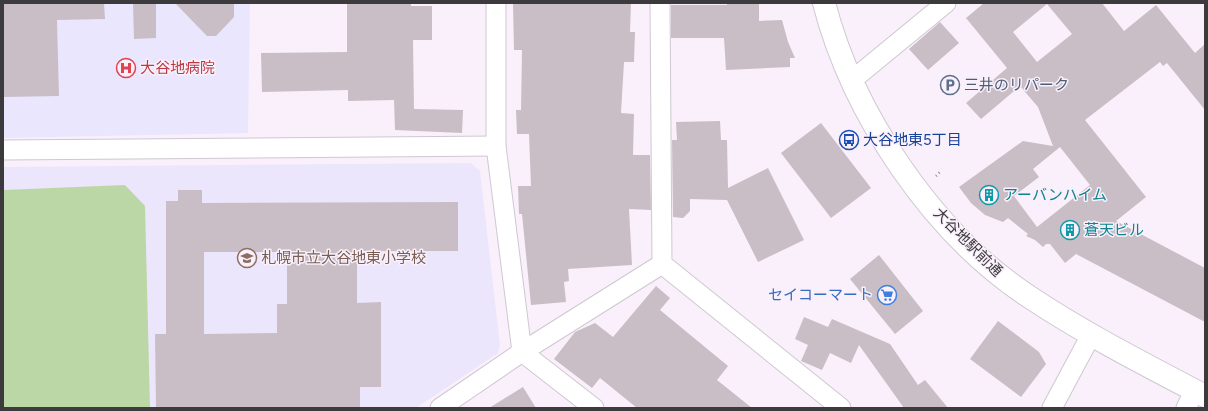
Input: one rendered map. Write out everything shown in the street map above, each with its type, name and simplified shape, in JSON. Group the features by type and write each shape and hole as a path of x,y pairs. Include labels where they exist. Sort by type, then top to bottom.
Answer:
{"street":[{"path":"496,3 496,146 522,352 594,408"},
{"path":"660,3 662,264"},
{"name":"大谷地駅前通","path":"824,3 851,80 875,128 895,160 918,190 971,250 999,275 1031,298 1195,398"},
{"path":"851,80 946,3"},
{"path":"3,150 496,146"},
{"path":"440,408 522,352 662,264"},
{"path":"662,264 841,408"},
{"path":"1052,408 1091,334"}],"shaded area":[{"name":"大谷地病院","path":"3,3 250,3 248,133 3,138"},
{"name":"札幌市立大谷地東小学校","path":"471,163 480,171 500,345 498,353 416,408 3,408 3,167"}],"green space":[{"path":"125,185 145,206 150,408 3,408 3,190"}],"building":[{"path":"3,3 104,3 105,19 57,20 59,96 3,97"},
{"path":"133,3 156,3 156,38 134,39"},
{"path":"175,3 234,3 234,17 216,36 207,36"},
{"path":"347,3 411,3 411,6 432,6 432,40 413,40 414,109 463,110 462,133 395,130 394,100 348,101 348,90 262,92 261,53 347,52"},
{"path":"513,3 631,3 630,32 635,32 634,62 624,62 621,113 634,114 633,155 650,155 651,210 629,209 632,265 568,269 569,281 564,282 566,302 531,305 522,214 519,214 518,186 531,186 529,134 517,134 516,110 521,110 522,50 514,50"},
{"path":"727,3 759,3 759,21 782,20 788,42 795,58 790,58 790,67 726,70 724,38 671,38 671,5 727,5"},
{"path":"984,3 1102,3 1124,31 1156,5 1195,53 1205,44 1205,110 1167,63 1163,66 1160,62 1085,120 1146,197 1116,221 1205,268 1205,322 1076,254 1065,263 1050,244 1046,244 1043,247 1035,240 1026,236 1028,234 1008,218 1003,222 985,215 971,203 959,187 1023,141 1053,146 1038,107 1020,86 981,119 966,103 1007,68 966,18","holes":["1047,4 1072,34 1037,62 1013,32","1060,147 1090,185 1037,227 1014,196 1039,177 1033,169"]},
{"path":"940,22 959,43 928,70 909,49"},
{"path":"720,121 721,140 727,140 728,188 768,168 804,240 758,262 727,200 690,199 690,211 683,218 673,217 672,140 677,140 676,122"},
{"path":"821,123 871,188 831,218 781,153"},
{"path":"178,190 202,190 202,203 458,202 458,251 357,251 357,303 381,302 381,387 360,387 360,408 156,408 155,334 166,334 166,201 178,201","holes":["204,252 287,252 287,304 277,304 277,333 204,334"]},
{"name":"セイコーマート","path":"879,255 923,311 895,334 850,279"},
{"path":"656,286 670,298 660,310 728,366 717,380 752,408 637,408 600,378 592,388 554,359 575,332 595,323 613,337"},
{"path":"804,317 828,327 832,319 890,344 918,385 925,380 948,408 904,408 859,345 851,363 830,353 822,370 801,361 808,345 795,339"},
{"path":"998,321 1039,352 1046,364 1021,397 970,359"},
{"path":"523,387 536,408 489,408"}],"place":[{"name":"大谷地病院","path":"126,68"},
{"name":"三井のリパーク","path":"950,85"},
{"name":"大谷地東5丁目","path":"849,140"},
{"name":"アーバンハイム","path":"989,195"},
{"name":"蒼天ビル","path":"1070,230"},
{"name":"札幌市立大谷地東小学校","path":"247,258"},
{"name":"セイコーマート","path":"887,295"}]}
